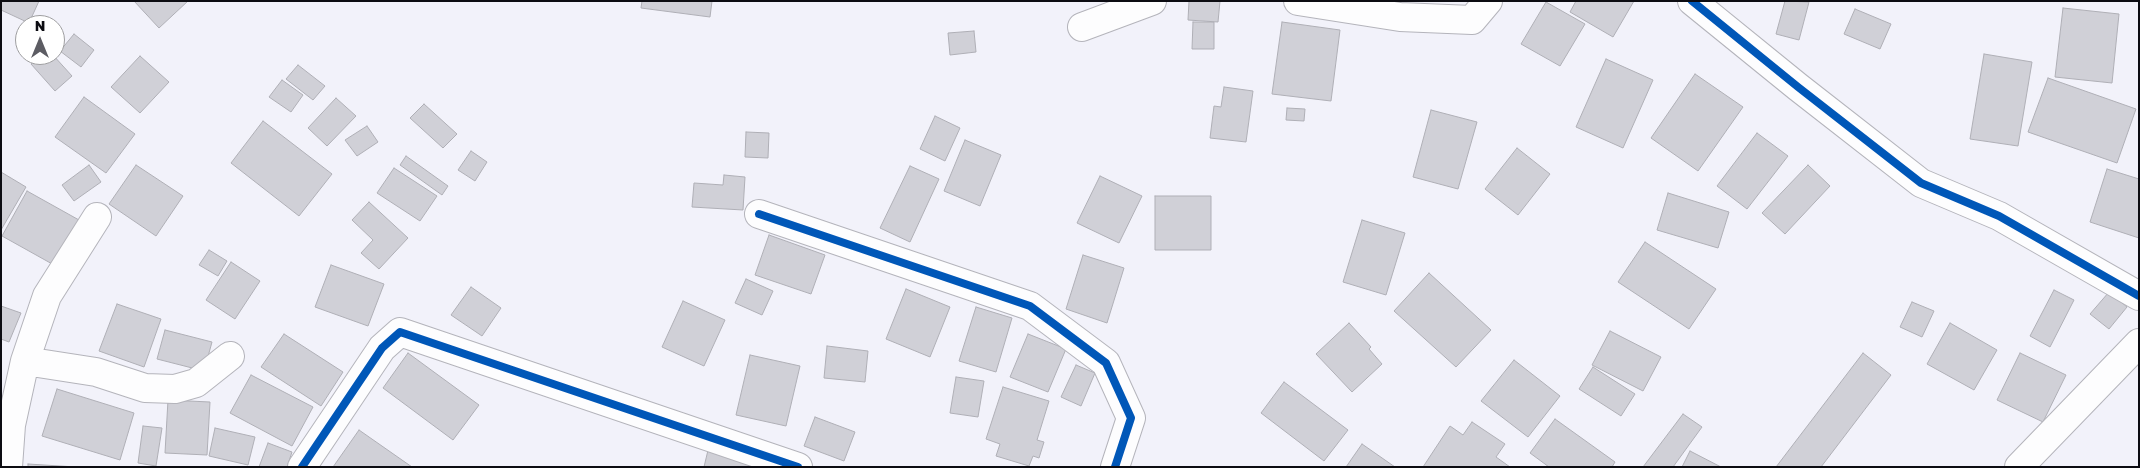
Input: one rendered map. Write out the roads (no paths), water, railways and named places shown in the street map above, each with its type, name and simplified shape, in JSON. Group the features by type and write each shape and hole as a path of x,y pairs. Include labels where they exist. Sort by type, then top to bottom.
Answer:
{"street":[{"path":"1082,27 1152,1"},
{"path":"1298,1 1400,17 1472,20 1488,1"},
{"path":"1692,1 1798,87 1922,183 1999,216 2139,296"},
{"path":"759,214 1030,306 1106,363 1131,418 1115,467"},
{"path":"8,467 11,424 25,361 47,296 97,217"},
{"path":"302,467 382,348 400,332 798,467"},
{"path":"2019,467 2139,343"},
{"path":"25,361 96,372 145,388 175,389 196,383 230,356"}]}
